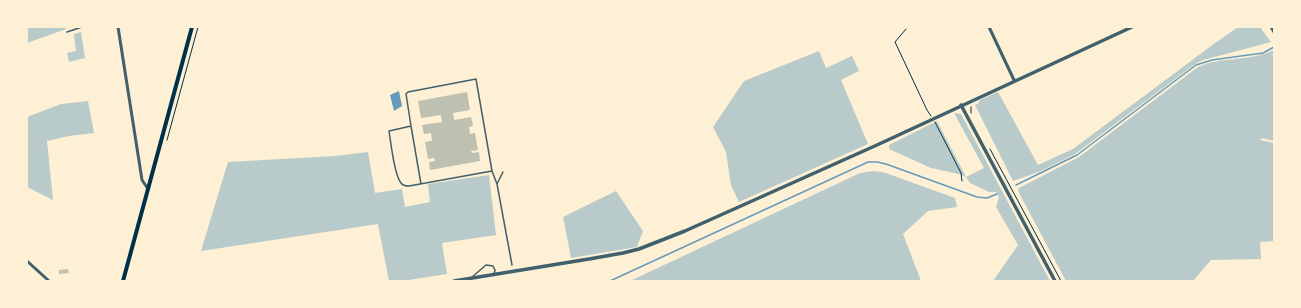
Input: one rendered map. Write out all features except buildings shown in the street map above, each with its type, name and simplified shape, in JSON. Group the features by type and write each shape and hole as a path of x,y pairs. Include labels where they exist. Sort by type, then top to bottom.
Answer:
{"main road":[{"path":"123,281 192,27"}],"street":[{"path":"118,27 142,180 148,189"},
{"path":"989,27 1014,80"},
{"path":"454,281 623,254 639,249 702,223 1132,27"},
{"path":"1270,27 1274,32"},
{"path":"961,105 1056,281"},
{"path":"27,262 49,281"}],"lane":[{"path":"67,32 82,27"},
{"path":"422,184 406,94 408,92 476,79 492,171 497,184 512,265"},
{"path":"411,126 389,131 397,178 401,185 422,184 492,171"},
{"path":"497,184 503,172"},
{"path":"469,278 486,265 493,266 495,270 494,274"}],"path":[{"path":"906,29 895,42 927,110 933,118 961,173 962,181"},
{"path":"970,112 970,107 974,104 972,100"},
{"path":"989,148 1061,281"}],"shaded area":[{"path":"27,27 67,27 66,29 27,43"},
{"path":"1238,27 1260,27 1271,42 1203,60 1195,64 1075,154 1041,171 1013,181 975,105 978,104 980,100 998,92 1038,165 1073,149"},
{"path":"81,32 85,58 69,62 67,53 76,51 74,34"},
{"path":"1274,50 1274,141 1262,138 1260,140 1274,143 1274,241 1260,242 1261,259 1211,260 1193,281 1066,281 1018,191 1019,188 1079,157 1198,67 1217,61 1265,54"},
{"path":"819,51 826,68 852,56 859,71 841,80 868,144 739,202 731,185 726,152 713,127 744,81"},
{"path":"88,101 94,133 69,136 47,141 53,200 27,187 27,117 61,104"},
{"path":"954,113 961,114 1050,281 993,281 1018,245 996,207 999,197 996,192 989,192 970,183 966,177 984,168"},
{"path":"937,121 966,177 931,168 889,149 889,145"},
{"path":"368,152 375,193 402,189 405,207 430,202 428,184 489,175 496,235 442,243 447,274 402,281 389,281 378,224 201,251 228,162 335,156"},
{"path":"872,171 883,172 955,198 957,207 928,211 903,234 921,281 630,281 860,173"},
{"path":"616,191 643,231 637,247 571,258 563,217"}],"water":[{"path":"399,91 402,106 394,111 390,95"}],"waterway":[{"path":"1016,185 1077,155 1196,65 1212,60 1263,53 1274,47"},
{"path":"610,281 868,162 886,164 977,197 987,198 997,194"}]}
